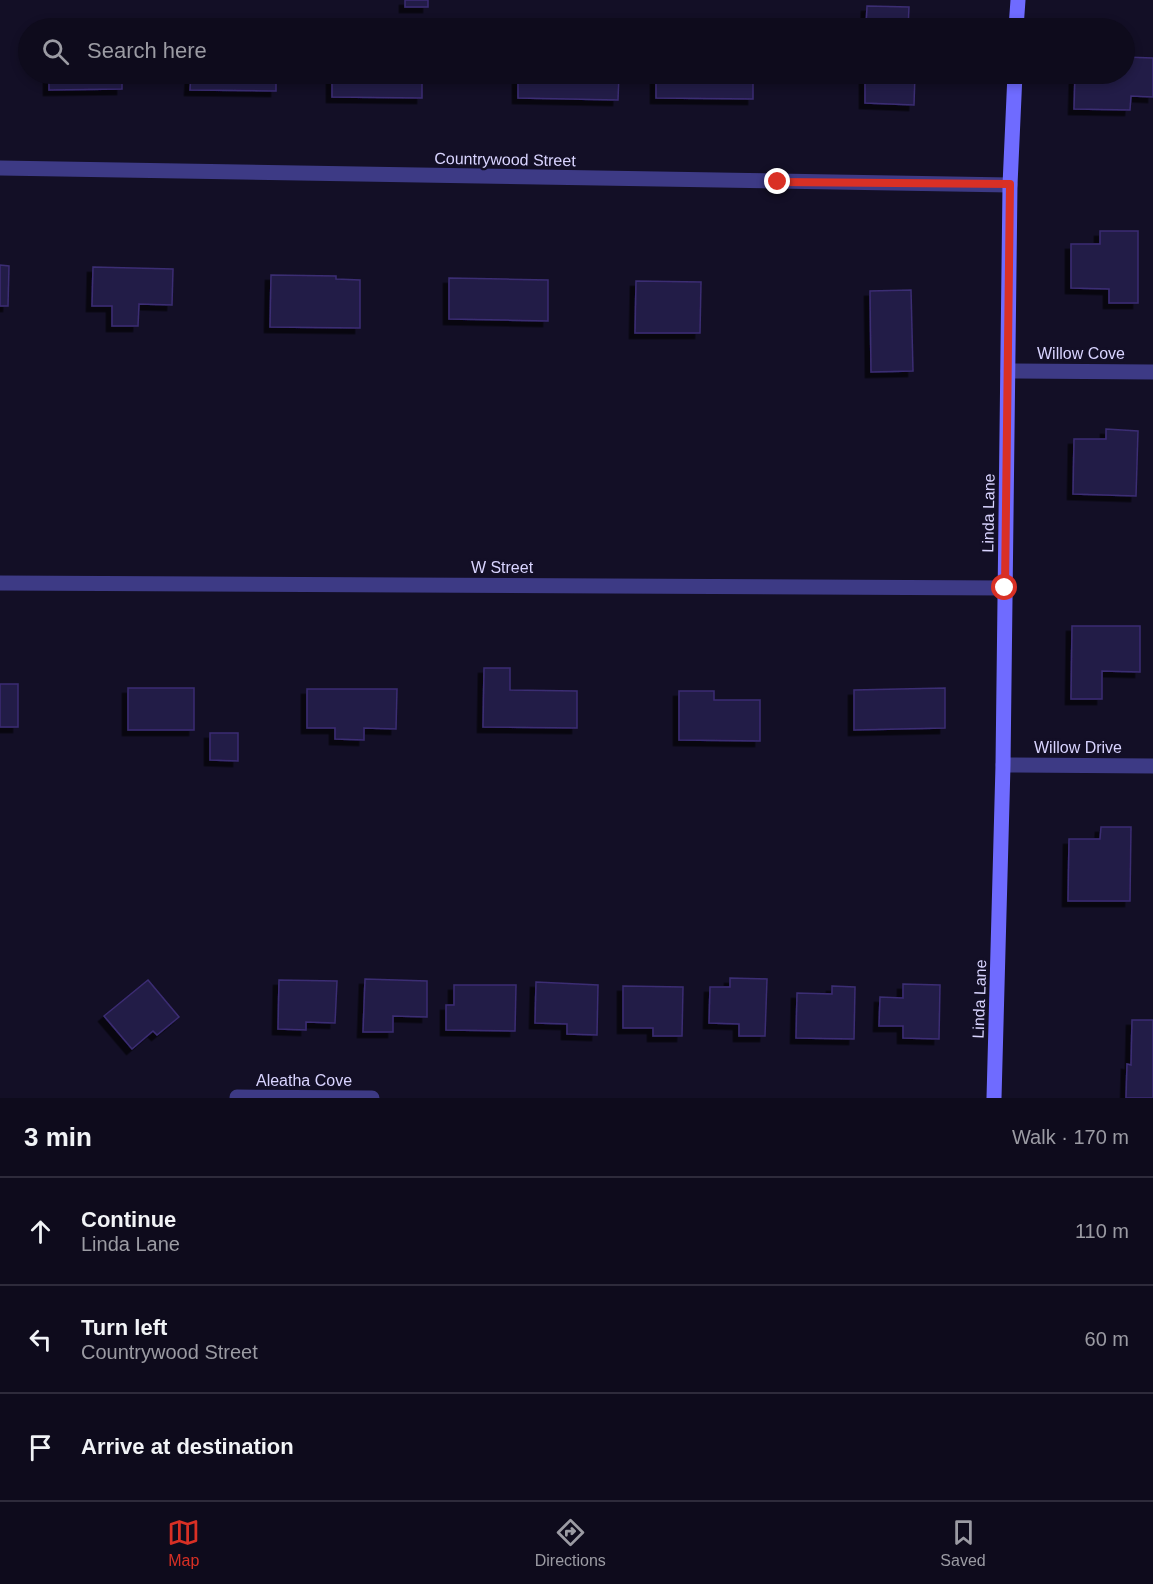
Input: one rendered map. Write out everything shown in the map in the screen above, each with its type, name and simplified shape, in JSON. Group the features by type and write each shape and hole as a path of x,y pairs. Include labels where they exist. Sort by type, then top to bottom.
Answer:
{"street":[{"path":"1017,18 1018,0"},
{"name":"Linda Lane","path":"994,1098 1003,765 1010,184 1015,84"},
{"name":"Countrywood Street","path":"0,168 1010,184"},
{"name":"Willow Cove","path":"1008,371 1153,372"},
{"name":"W Street","path":"0,583 1005,588"},
{"name":"Willow Drive","path":"1003,765 1153,766"},
{"name":"Aleatha Cove","path":"237,1097 372,1098"}],"building":[{"path":"405,0 428,0 428,7 405,7"},
{"path":"867,6 909,7 908,18 866,18"},
{"path":"1135,57 1153,58 1153,97 1131,96 1130,110 1074,109 1075,84 1135,84"},
{"path":"49,84 122,84 122,89 49,90"},
{"path":"190,84 276,84 276,91 190,90"},
{"path":"332,84 422,84 422,98 332,97"},
{"path":"518,84 619,84 618,100 518,98"},
{"path":"656,84 753,84 753,99 656,98"},
{"path":"865,84 915,84 914,105 865,103"},
{"path":"1100,231 1138,231 1138,303 1109,303 1109,289 1071,288 1071,244 1100,244"},
{"path":"0,265 9,266 8,306 0,306"},
{"path":"93,267 173,269 172,305 139,304 138,326 112,326 112,306 92,306"},
{"path":"271,275 336,276 336,279 360,280 360,328 270,327"},
{"path":"449,278 548,280 548,321 449,319"},
{"path":"636,281 701,282 700,333 635,333"},
{"path":"911,290 913,371 871,372 870,291"},
{"path":"1106,429 1138,431 1136,496 1073,494 1074,439 1106,439"},
{"path":"1072,626 1140,626 1140,672 1102,671 1102,699 1071,699"},
{"path":"484,668 510,668 510,690 577,691 577,728 483,727"},
{"path":"0,684 18,684 18,727 0,727"},
{"path":"128,688 194,688 194,730 128,730"},
{"path":"945,688 945,728 854,730 854,690"},
{"path":"307,689 397,689 396,729 364,728 364,740 335,739 335,728 307,728"},
{"path":"679,691 714,691 714,700 760,700 760,741 679,740"},
{"path":"210,733 238,733 238,761 210,760"},
{"path":"1101,827 1131,827 1130,901 1068,901 1069,839 1100,839"},
{"path":"730,978 767,979 765,1036 739,1036 739,1024 709,1023 710,987 730,987"},
{"path":"365,979 427,981 427,1017 393,1016 393,1032 363,1032"},
{"path":"148,980 179,1017 157,1035 153,1031 132,1049 104,1016"},
{"path":"279,980 337,981 335,1023 306,1022 306,1030 278,1029"},
{"path":"536,982 598,985 597,1035 567,1034 567,1024 535,1023"},
{"path":"903,984 940,985 939,1039 903,1038 903,1026 879,1026 880,997 903,998"},
{"path":"454,985 516,985 515,1031 446,1030 446,1005 454,1005"},
{"path":"623,986 683,987 682,1036 653,1036 653,1028 623,1028"},
{"path":"832,986 855,987 854,1039 796,1038 797,993 832,994"},
{"path":"1132,1020 1153,1020 1153,1098 1126,1098 1127,1064 1131,1065"}],"route":[{"path":"778,182 1010,184 1005,588"}]}
